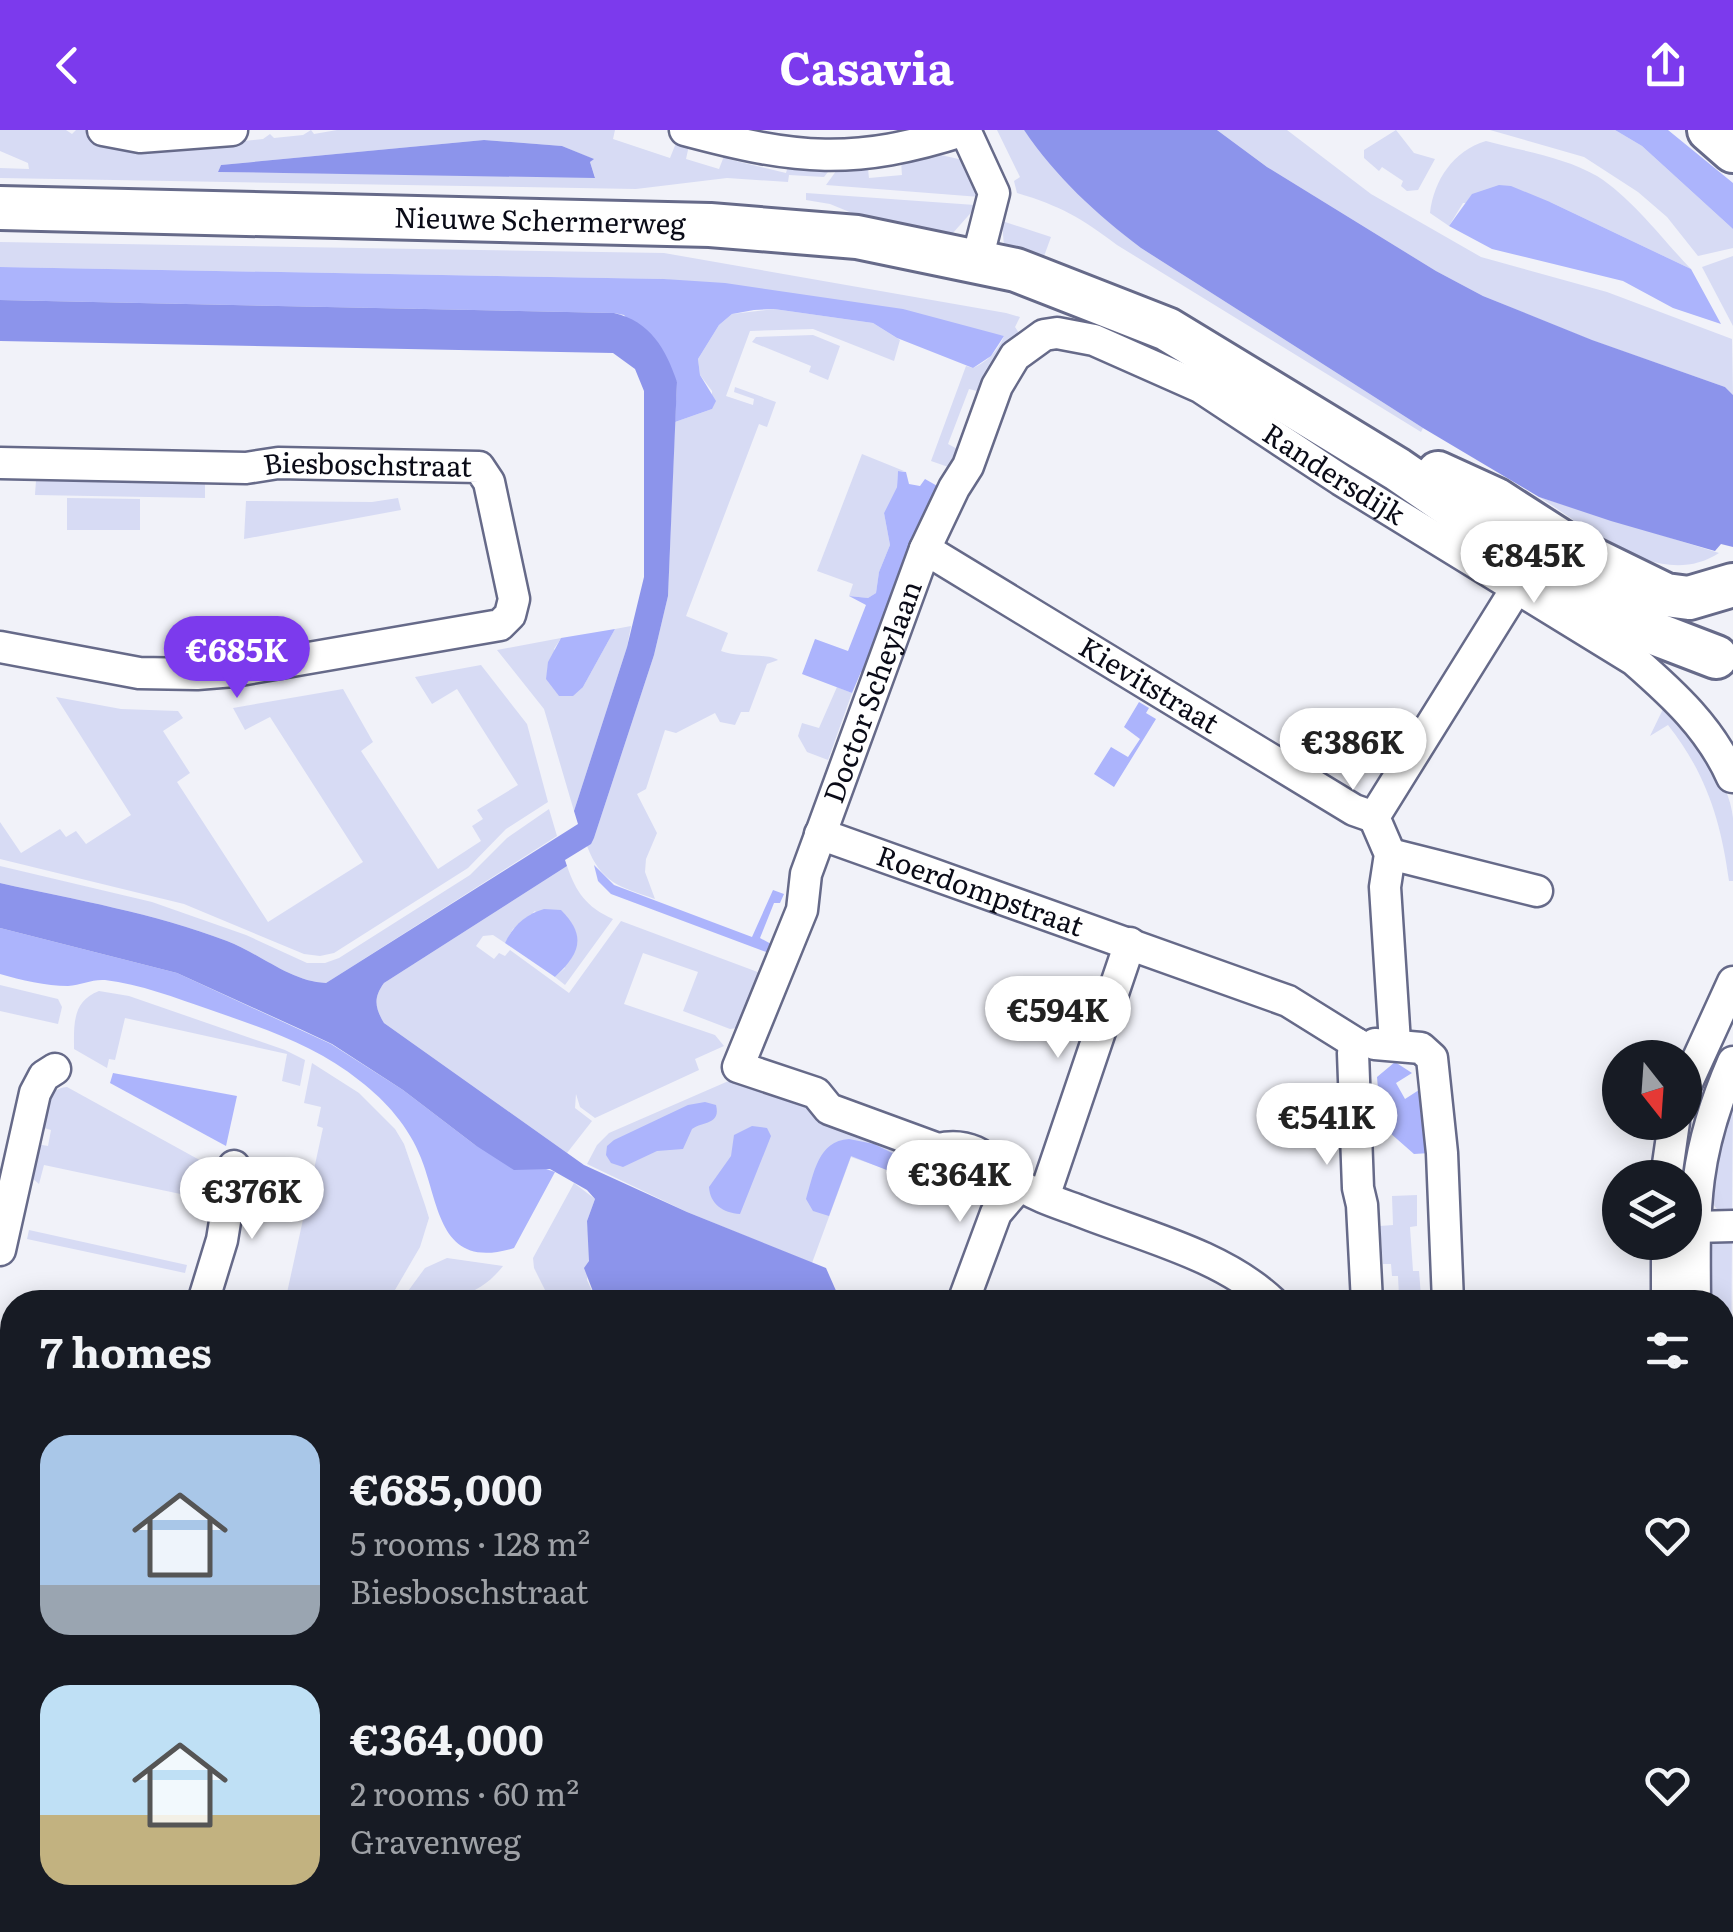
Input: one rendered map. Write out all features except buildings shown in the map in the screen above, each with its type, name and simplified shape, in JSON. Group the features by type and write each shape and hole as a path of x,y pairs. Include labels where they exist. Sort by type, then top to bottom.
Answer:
{"main road":[{"path":"1708,130 1733,151"},
{"name":"Nieuwe Schermerweg","path":"0,208 710,225 857,237 977,260 1071,290"},
{"name":"Randersdijk","path":"1071,290 1167,329 1398,469 1616,614 1643,629 1716,657"},
{"name":"Randersdijk","path":"1398,469 1434,472 1495,499 1576,551 1666,595 1689,598 1733,585"}],"street":[{"path":"103,130 140,137 232,130"},
{"path":"685,130 776,152 824,156 889,151 965,130 994,193 977,260"},
{"name":"Randersdijk","path":"1044,335 1057,333 1094,340 1200,387 1634,660 1698,722 1715,744 1732,778"},
{"name":"Doctor Scheylaan","path":"1032,1191 991,1159 953,1146 938,1149 830,1109 816,1094 738,1067 802,910 806,874 925,549 968,466 997,386 1015,356 1044,335"},
{"name":"Biesboschstraat","path":"0,462 246,468 278,463 479,467 489,482 514,599 510,615 500,625 234,671 139,673 0,647"},
{"name":"Kievitstraat","path":"925,549 1354,810 1374,816"},
{"path":"1395,1043 1384,887 1390,854 1374,816 1516,589"},
{"name":"Roerdompstraat","path":"820,834 1288,1000 1358,1044"},
{"path":"1390,854 1537,890"},
{"path":"967,1290 996,1213 1032,1191 1130,944"},
{"path":"1702,1050 1733,982"},
{"path":"1367,1290 1357,1169 1354,1052 1358,1044 1395,1043 1421,1048 1432,1058 1442,1153 1448,1290"},
{"path":"1700,1160 1702,1144 1733,1062"},
{"path":"0,1250 36,1093 44,1076 55,1069"},
{"path":"207,1290 222,1240 234,1166"},
{"path":"1032,1191 1197,1257 1260,1290"},
{"path":"1702,1227 1733,1226"},
{"path":"1667,1260 1668,1290"},
{"path":"1694,1260 1695,1290"}],"shaded area":[{"path":"0,130 66,130 72,134 87,130 88,138 137,152 263,139 270,134 274,138 303,135 311,130 314,134 337,130 615,130 613,139 670,158 678,138 690,141 686,159 719,169 726,151 728,159 786,173 788,166 832,167 824,177 789,175 788,182 727,178 636,189 0,178 0,168 29,169 28,163 0,151","holes":["484,140 562,146 593,159 590,162 595,177 218,172 221,165"]},
{"path":"997,130 1024,130 1079,193 1141,248 1423,428 1421,432 1081,220 1017,193 1014,181 1020,177"},
{"path":"1024,130 1217,130 1267,167 1483,296 1725,387 1733,395 1733,547 1721,544 1715,551 1539,497 1423,428 1141,248 1078,194"},
{"path":"1217,130 1287,130 1371,194 1481,257 1607,292 1732,339 1733,395 1725,387 1591,340 1483,296 1267,167"},
{"path":"1396,130 1414,153 1435,159 1418,190 1407,191 1401,186 1403,181 1382,167 1379,171 1364,158 1364,150"},
{"path":"1490,130 1615,130 1642,146 1733,229 1733,248 1698,256 1667,217 1638,192 1584,157"},
{"path":"1615,130 1668,130 1733,183 1733,229 1642,146"},
{"path":"484,140 562,146 594,159 590,162 595,178 218,172 221,165"},
{"path":"1486,141 1557,159 1597,176 1635,208 1691,269 1550,202 1463,203 1449,226 1430,213 1436,189 1455,159"},
{"path":"932,153 963,160 980,197 826,185 839,167 880,163 881,166 868,169 869,178 902,175 901,162"},
{"path":"1499,185 1550,202 1691,269 1721,324 1673,308 1623,281 1492,249 1449,226 1472,194"},
{"path":"806,193 976,207 952,234 869,220 830,204 806,200"},
{"path":"1002,221 1051,237 1043,259 1004,247"},
{"path":"0,242 664,253 1006,313 1020,317 1015,327 1021,336 985,393 969,389 948,444 963,452 954,469 931,461 966,366 973,368 987,359 1004,336 664,279 0,267"},
{"path":"1733,256 1733,326 1702,267"},
{"path":"0,267 725,283 903,309 1004,336 991,356 973,368 897,338 873,323 774,309 732,314 719,325 698,359 700,375 716,401 712,409 675,422 677,382 624,315 0,300"},
{"path":"0,300 614,313 637,323 655,338 677,382 668,596 654,655 594,838 565,860 567,866 384,983 378,993 377,1008 384,1023 584,1165 826,1268 836,1290 592,1290 584,1268 589,1261 587,1221 595,1199 587,1190 550,1169 514,1170 332,1044 177,973 0,928 0,883 171,923 239,946 300,978 326,983 578,824 574,811 627,647 644,577 644,391 635,369 613,353 0,341"},
{"path":"774,309 873,323 900,340 894,361 813,329 750,331 726,396 753,405 754,399 734,392 735,387 776,402 767,427 759,424 686,616 728,633 721,651 778,660 767,664 749,712 741,712 735,725 720,722 715,713 676,733 665,730 646,789 637,794 657,833 645,872 655,899 605,876 587,846 594,838 654,655 668,596 675,422 712,409 712,391 700,375 698,359 719,325 732,314"},
{"path":"813,335 840,346 828,380 809,372 811,366 752,342 756,337"},
{"path":"862,454 904,471 898,471 897,487 884,513 890,545 876,593 868,598 849,596 853,584 817,571"},
{"path":"898,471 906,472 909,484 920,486 925,479 939,487 868,673 861,672 852,693 802,674 815,639 848,651 866,605 849,596 868,598 876,593 890,545 884,513 897,487"},
{"path":"36,480 205,483 205,498 35,495"},
{"path":"1539,497 1719,553 1696,563 1649,561 1602,539"},
{"path":"67,498 140,499 140,530 67,530"},
{"path":"398,498 401,510 244,539 246,501 372,502"},
{"path":"631,626 574,811 544,709 497,650 561,638 554,649 583,687 615,629"},
{"path":"615,629 583,687 573,696 559,696 546,679 548,662 561,638"},
{"path":"481,665 527,724 548,802 506,829 468,868 334,953 304,954 184,904 0,859 0,822 21,853 60,829 66,837 76,831 86,844 131,815 56,697 121,709 178,711 183,718 163,731 190,773 177,782 268,922 363,862 270,717 245,730 233,708 343,689 373,742 361,751 438,869 481,841 472,826 483,819 477,810 518,785 457,689 432,704 415,677"},
{"path":"837,687 852,693 828,760 807,752 798,736 802,723 819,728"},
{"path":"1139,702 1156,719 1114,787 1094,774 1111,747 1128,757 1140,739 1124,727"},
{"path":"1663,709 1673,709 1710,760 1725,789 1733,818 1733,881 1729,881 1710,798 1692,761 1668,725 1650,736"},
{"path":"549,809 557,836 326,983 300,978 239,946 171,923 0,883 0,866 152,902 246,935 307,963 325,963 470,875 507,838"},
{"path":"594,865 614,885 752,937 773,890 784,894 780,903 774,903 760,938 773,945 769,953 611,894 598,881"},
{"path":"567,866 583,898 613,919 565,985 555,977 565,968 535,911 513,929 505,943 493,935 483,936 476,946 494,959 510,950 569,993 621,921 763,974 744,1027 730,1029 683,1011 698,972 643,953 624,1004 715,1035 724,1046 695,1059 699,1070 595,1118 580,1107 576,1094 575,1108 592,1121 567,1153 384,1023 376,1003 384,983"},
{"path":"544,909 561,910 577,937 575,953 555,977 505,943 521,921"},
{"path":"0,928 177,973 331,1044 403,1090 475,1145 555,1172 514,1248 489,1253 470,1250 447,1230 421,1158 403,1125 379,1097 343,1068 268,1031 145,988 105,980 51,985 0,974"},
{"path":"0,985 58,999 62,1007 58,1024 0,1011"},
{"path":"99,991 129,996 285,1050 305,1060 300,1086 282,1081 287,1054 125,1018 115,1060 109,1059 107,1068 74,1049 79,1007"},
{"path":"1395,1062 1412,1073 1396,1083 1405,1099 1419,1090 1421,1116 1429,1125 1430,1153 1414,1154 1381,1125 1377,1077"},
{"path":"312,1063 359,1093 395,1129 404,1144 429,1218 420,1247 395,1290 288,1290 323,1128 317,1126 321,1107 304,1103"},
{"path":"113,1073 237,1096 226,1146 110,1083"},
{"path":"740,1076 755,1089 792,1102 795,1096 1003,1180 995,1196 982,1192 977,1201 851,1157 812,1263 687,1212 587,1164 609,1133"},
{"path":"67,1087 205,1163 215,1183 209,1221 201,1219 204,1199 44,1165 39,1184 31,1177 36,1144 48,1146 51,1130 40,1127 47,1101 54,1092"},
{"path":"1733,1093 1732,1214 1717,1209 1709,1199 1717,1139"},
{"path":"688,1105 716,1105 716,1116 692,1129 683,1149 657,1151 623,1167 611,1163 606,1155 607,1146 614,1140"},
{"path":"752,1126 767,1128 771,1136 740,1214 723,1210 715,1203 709,1187 731,1156 734,1135"},
{"path":"849,1139 874,1144 947,1180 948,1191 851,1156 829,1216 813,1211 806,1199 819,1160 830,1146"},
{"path":"574,1183 595,1199 587,1221 587,1280 592,1290 545,1290 533,1258"},
{"path":"1417,1195 1417,1226 1410,1227 1413,1271 1419,1271 1421,1290 1399,1290 1398,1276 1392,1276 1391,1264 1383,1264 1380,1226 1393,1225 1392,1196"},
{"path":"29,1230 187,1265 185,1273 27,1239"},
{"path":"1732,1237 1732,1290 1707,1290 1709,1248 1718,1239"},
{"path":"447,1258 503,1266 475,1290 409,1290 425,1268"}]}
